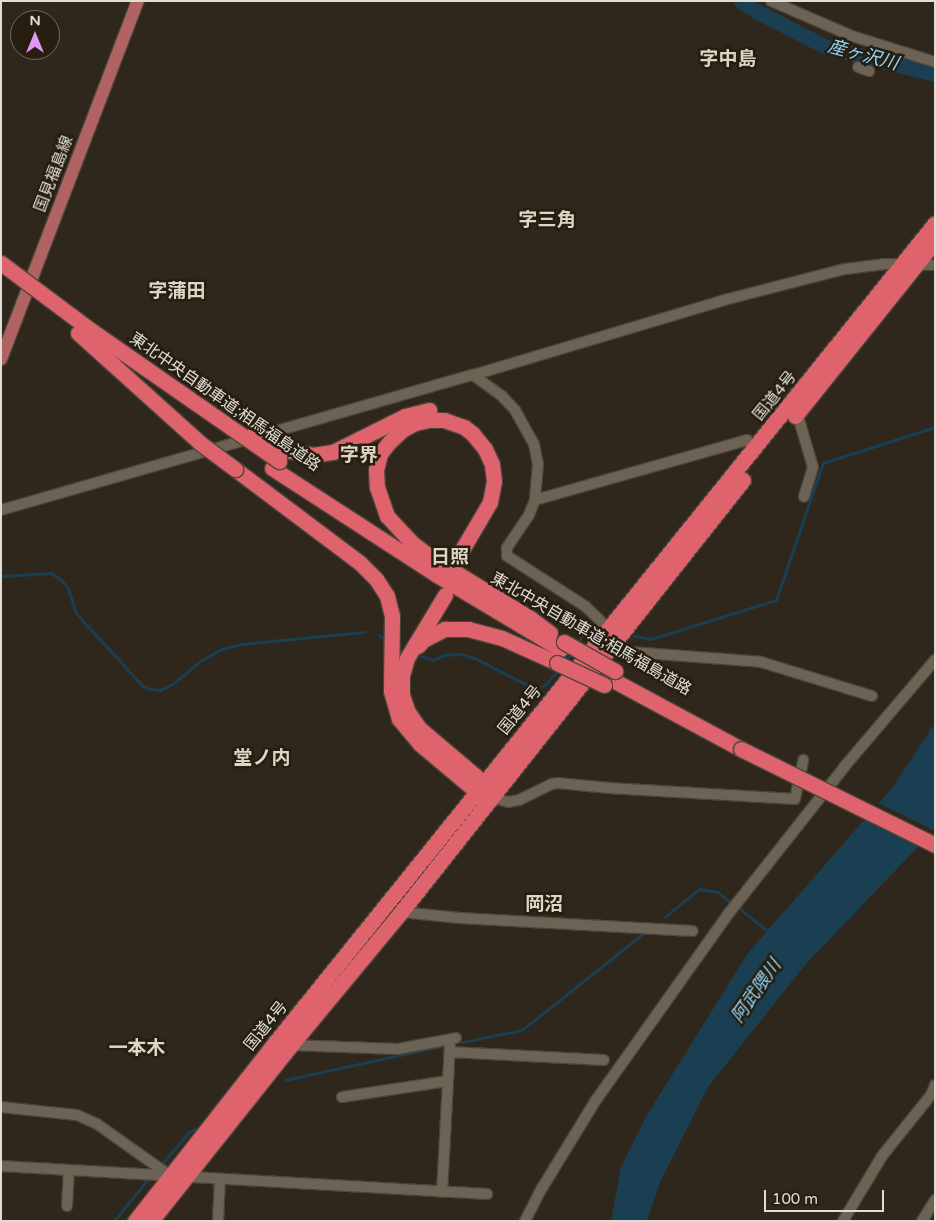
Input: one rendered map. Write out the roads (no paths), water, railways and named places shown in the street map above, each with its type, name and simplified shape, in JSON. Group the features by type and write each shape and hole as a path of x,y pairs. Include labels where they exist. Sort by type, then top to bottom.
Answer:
{"highway":[{"name":"国道4号","path":"151,1221 177,1176 273,1044 797,413 910,264 935,223"},
{"name":"国道4号","path":"601,648 609,629 756,448 910,264 935,241"},
{"name":"東北中央自動車道;相馬福島道路","path":"1,263 85,332"},
{"name":"東北中央自動車道;相馬福島道路","path":"1,275 364,518 550,633 560,651"},
{"path":"85,332 270,443 280,460 333,452 397,420 420,411 443,411 472,422 484,431 495,446 500,462 502,480 497,507 460,562 490,502 494,481 492,464 485,449 473,434 464,427 444,420 429,420 415,423 396,435 380,454 376,470 377,487 387,516 412,543 432,558 530,618 550,633"},
{"path":"85,332 200,443 360,563 376,579 387,596 392,616 392,700 404,727 420,744 484,790"},
{"name":"東北中央自動車道;相馬福島道路","path":"280,460 437,575 560,651 722,739 742,745 935,836"},
{"path":"391,672 402,646 441,592 407,658 402,676 402,695 414,721 428,737 484,790"},
{"path":"407,658 423,640 446,629 457,628 484,632 560,651 610,678"},
{"name":"東北中央自動車道;相馬福島道路","path":"610,678 935,845"},
{"name":"国道4号","path":"135,1221 177,1176 291,1045 400,912 484,790"}],"main road":[{"name":"国見福島線","path":"1,359 138,1"}],"street":[{"path":"771,1 852,36 935,62"},
{"path":"858,67 868,71"},
{"path":"1,510 734,298 845,269 873,265 935,265"},
{"path":"473,375 501,395 515,410 534,444 538,464 535,500 529,515 507,548 507,556 585,606 609,629"},
{"path":"797,413 813,467 804,497"},
{"path":"535,500 747,440 756,448"},
{"path":"601,648 761,662 872,696"},
{"path":"525,1221 542,1188 596,1100 729,913 845,766 935,660"},
{"path":"484,790 508,802 520,800 552,784 558,783 609,788 795,798 803,760"},
{"path":"400,912 460,918 693,931"},
{"path":"273,1044 398,1049 453,1039 450,1052 442,1192"},
{"path":"450,1052 604,1060"},
{"path":"342,1097 448,1081"},
{"path":"843,1221 882,1156 931,1095 935,1085"},
{"path":"1,1107 77,1115 104,1129 177,1176"},
{"path":"1,1166 487,1194"},
{"path":"67,1206 69,1171"},
{"path":"218,1221 220,1179"},
{"path":"922,1221 935,1200"}],"water":[{"name":"阿武隈川","path":"935,723 935,829 805,965 708,1087 660,1182 647,1221 611,1221 621,1167 647,1115 748,953 892,788"}],"waterway":[{"name":"産ヶ沢川","path":"741,1 758,12 826,47 935,74"},
{"path":"634,636 651,639 776,600 823,463 935,427"},
{"path":"1,576 51,573 59,578 68,587 77,614 143,686 150,689 160,690 173,684 202,660 222,649 242,644 364,632"},
{"path":"579,643 582,630 588,626 596,627"},
{"path":"379,635 384,638"},
{"path":"565,661 573,652"},
{"path":"421,656 433,660 444,655 460,654 475,658 535,689 545,685 559,669"},
{"path":"665,917 699,889 718,892 733,904"},
{"path":"738,907 769,932"},
{"path":"462,1042 522,1030 645,932"},
{"path":"285,1080 447,1045"},
{"path":"161,1165 189,1132 196,1129"},
{"path":"114,1221 148,1179"}],"district":[{"name":"字中島","path":"728,60"},
{"name":"字三角","path":"547,221"},
{"name":"字蒲田","path":"177,292"},
{"name":"字界","path":"359,456"},
{"name":"日照","path":"450,558"},
{"name":"堂ノ内","path":"262,759"},
{"name":"岡沼","path":"544,905"},
{"name":"一本木","path":"137,1049"}]}
